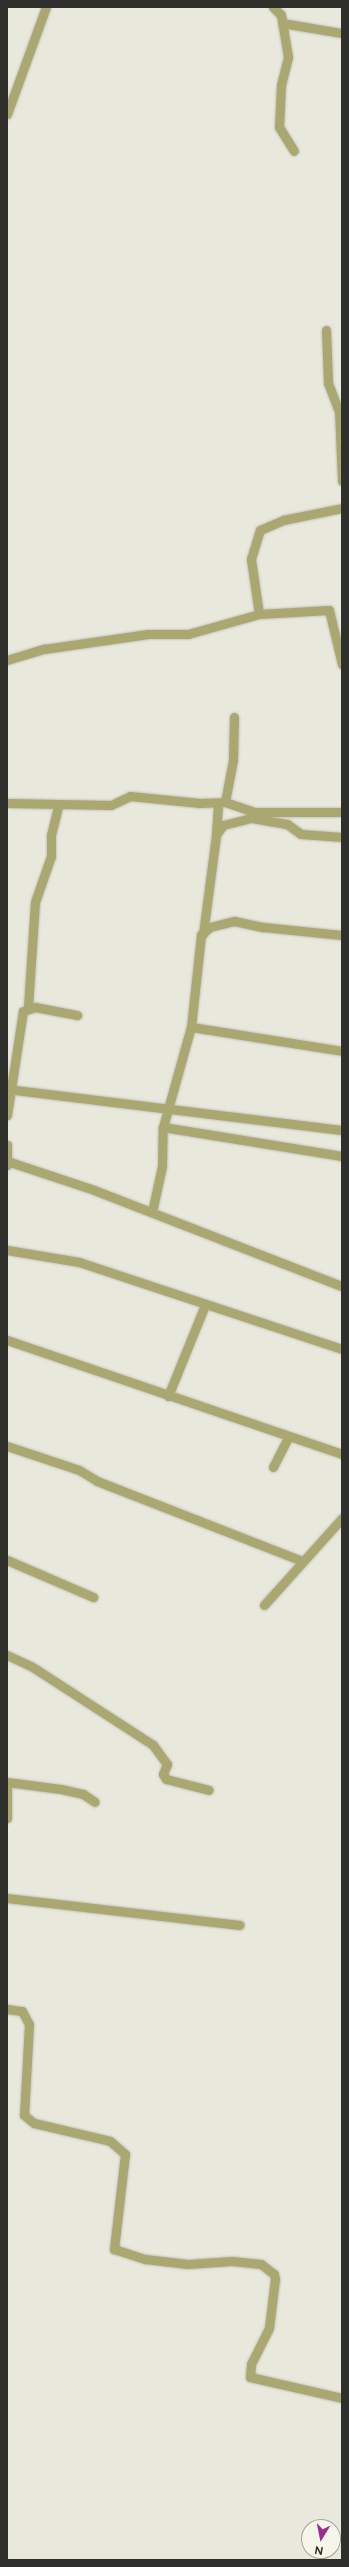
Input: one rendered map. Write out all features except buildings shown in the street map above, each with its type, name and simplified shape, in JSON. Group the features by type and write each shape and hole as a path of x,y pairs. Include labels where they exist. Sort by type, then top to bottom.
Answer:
{"street":[{"path":"7,114 46,7"},
{"path":"273,7 281,14 288,57 281,85 279,127 294,152"},
{"path":"282,23 342,33"},
{"path":"326,330 328,383 339,411 342,481"},
{"path":"259,614 251,559 260,530 284,520 342,508"},
{"path":"7,660 44,649 148,634 188,634 259,614 329,610 342,664"},
{"path":"152,1212 162,1166 163,1127 192,1027 198,947 203,934 216,835 222,803 233,760 234,717"},
{"path":"7,803 58,806 111,805 130,796 222,803 254,812 342,812"},
{"path":"7,1115 21,1017 28,1008 35,902 52,856 51,835 58,806"},
{"path":"216,835 223,825 252,818 287,824 301,834 342,837"},
{"path":"203,934 210,927 234,921 263,927 342,935"},
{"path":"28,1008 77,1015"},
{"path":"192,1027 342,1051"},
{"path":"10,1090 110,1105 168,1108 342,1130"},
{"path":"163,1127 342,1156"},
{"path":"7,1145 7,1163 152,1212 342,1286"},
{"path":"7,1250 79,1262 205,1305 342,1349"},
{"path":"168,1396 205,1305"},
{"path":"7,1340 288,1437 342,1454"},
{"path":"273,1467 288,1437"},
{"path":"7,1446 79,1470 97,1481 302,1562"},
{"path":"264,1604 342,1518"},
{"path":"7,1560 93,1597"},
{"path":"7,1655 31,1666 153,1745 166,1764 163,1774 166,1780 209,1790"},
{"path":"7,1818 7,1782 61,1789 83,1794 96,1802"},
{"path":"7,1898 239,1925"},
{"path":"7,2009 27,2016 24,2115 34,2123 110,2141 125,2154 114,2249 145,2259 188,2264 232,2262 261,2264 274,2274 275,2279 269,2328 251,2364 250,2377 342,2398"}]}
